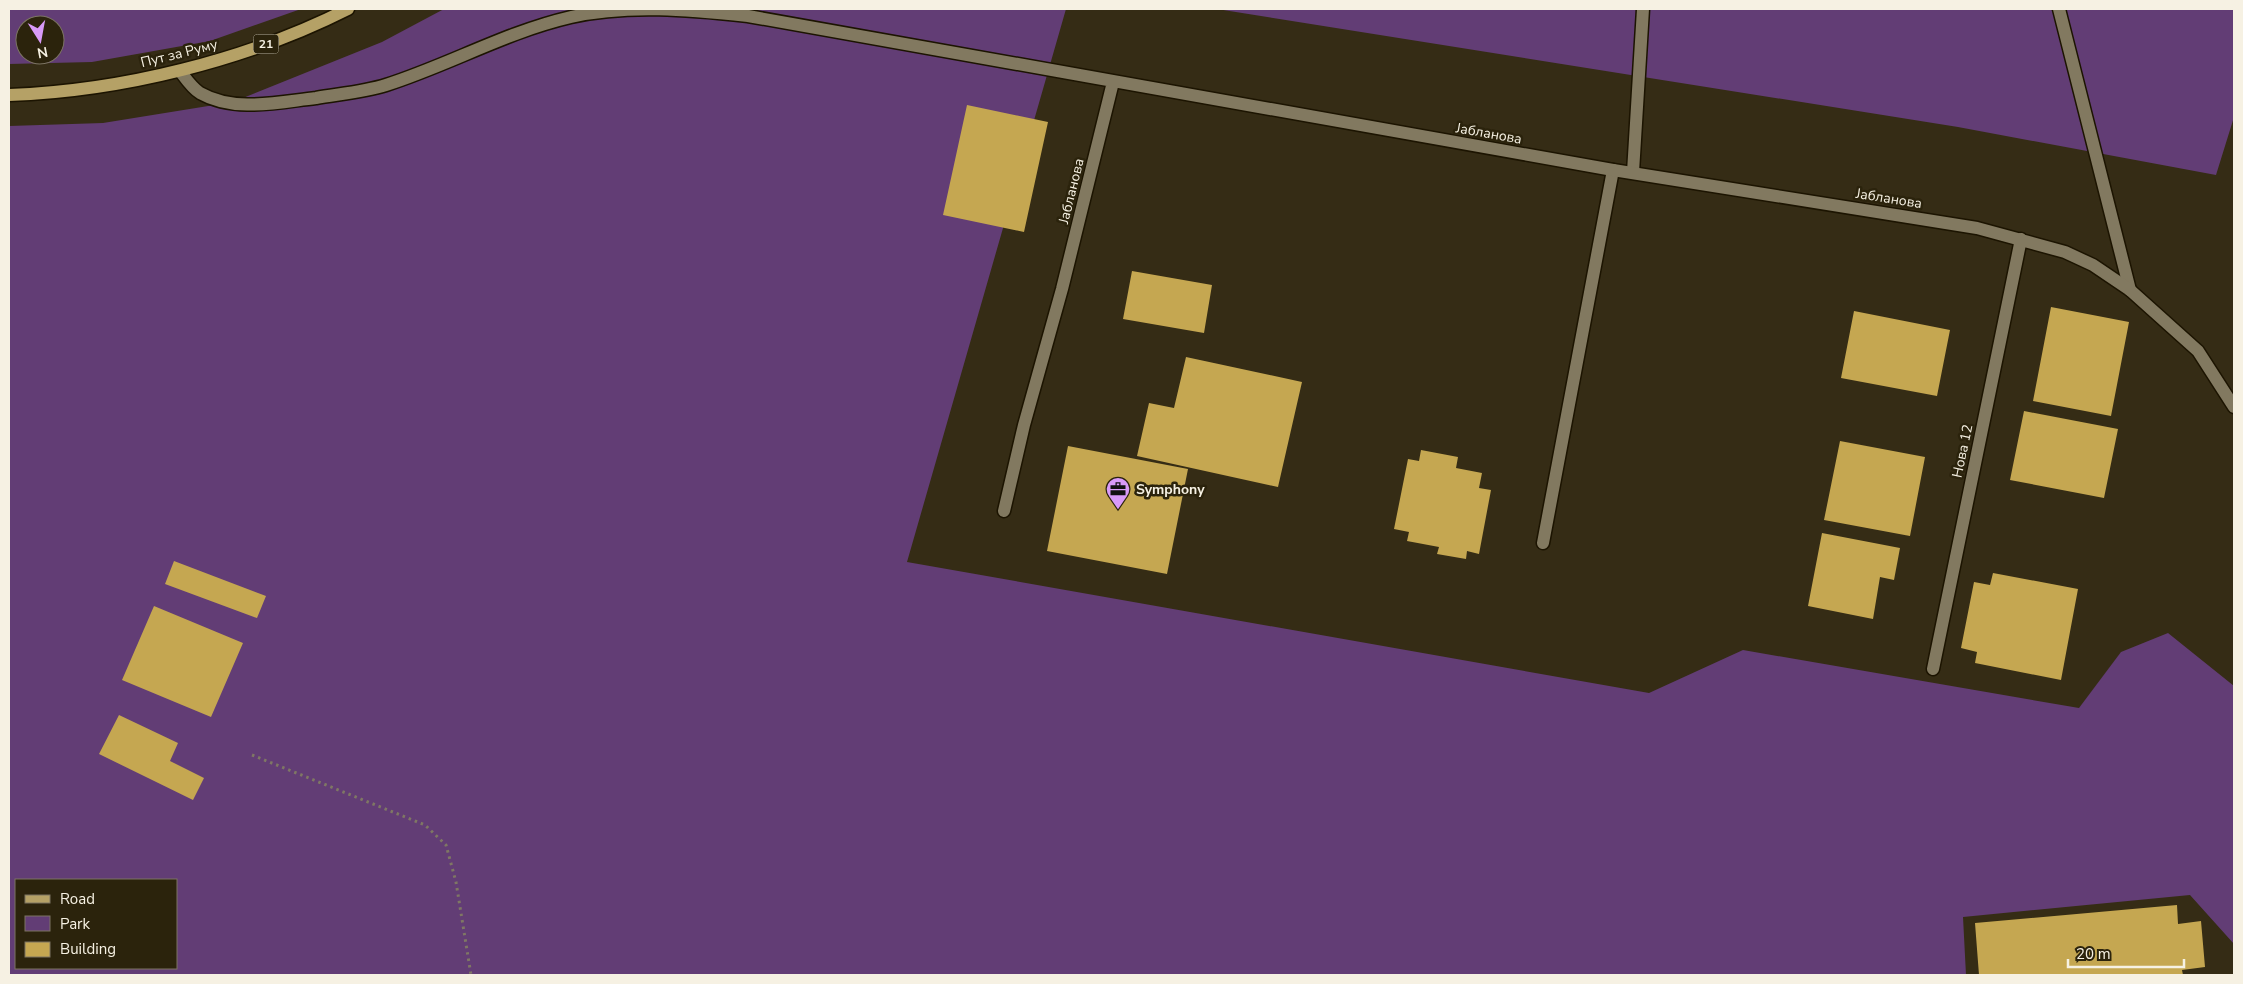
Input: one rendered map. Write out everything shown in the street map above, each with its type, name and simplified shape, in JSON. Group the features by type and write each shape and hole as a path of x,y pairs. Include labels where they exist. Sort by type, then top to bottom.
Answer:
{"main road":[{"name":"Пут за Руму","path":"9,95 43,93 180,71 261,46 348,9"}],"street":[{"path":"1632,172 1643,9"},
{"path":"2059,9 2130,290"},
{"path":"180,71 200,93 219,100 239,104 260,105 332,96 384,86 416,75 530,28 572,17 618,11 657,10 748,16 1113,82"},
{"name":"Јабланова","path":"1004,511 1024,425 1062,289 1113,82 1613,170 1978,228 2021,239 2072,255 2093,265 2130,290 2198,351 2234,407"},
{"path":"1543,543 1613,170"},
{"name":"Нова 12","path":"1933,669 2021,239"}],"path":[{"path":"252,755 425,825 446,845 456,882 471,975"}],"green space":[{"path":"9,9 301,9 210,41 92,62 65,63 65,15 15,15 15,64 9,64"},
{"path":"444,9 1066,9 907,562 1649,693 1743,650 2079,708 2121,652 2168,633 2234,686 2234,944 2190,895 1963,917 1966,975 9,975 9,126 103,123 233,102 382,42"},
{"path":"1217,9 2234,9 2234,117 2216,175 1958,127"}],"building":[{"path":"967,105 1048,122 1024,232 943,215"},
{"path":"1132,271 1212,285 1204,333 1123,319"},
{"path":"2051,307 2129,322 2111,416 2033,401"},
{"path":"1854,311 1950,330 1937,396 1841,378"},
{"path":"1186,357 1302,382 1278,487 1137,456 1149,403 1174,408"},
{"path":"2024,411 2118,429 2104,498 2010,480"},
{"path":"1840,441 1925,457 1910,536 1824,520"},
{"name":"Symphony","path":"1068,446 1188,469 1167,574 1047,551"},
{"path":"1421,450 1458,457 1456,468 1482,473 1479,488 1491,490 1479,554 1467,551 1466,559 1437,554 1439,547 1407,541 1409,532 1394,529 1408,459 1419,461"},
{"path":"1822,533 1900,548 1894,580 1880,577 1873,619 1808,606"},
{"path":"174,561 266,596 257,618 165,584"},
{"path":"1993,573 2078,589 2061,680 1975,663 1977,652 1961,648 1974,582 1990,585"},
{"path":"154,606 243,643 211,717 122,680"},
{"path":"119,715 178,743 170,761 204,778 193,800 99,754"},
{"path":"2177,905 2178,924 2201,921 2205,967 2182,970 2183,975 1979,975 1975,923"}],"place":[{"name":"Symphony","path":"1118,510"}]}
